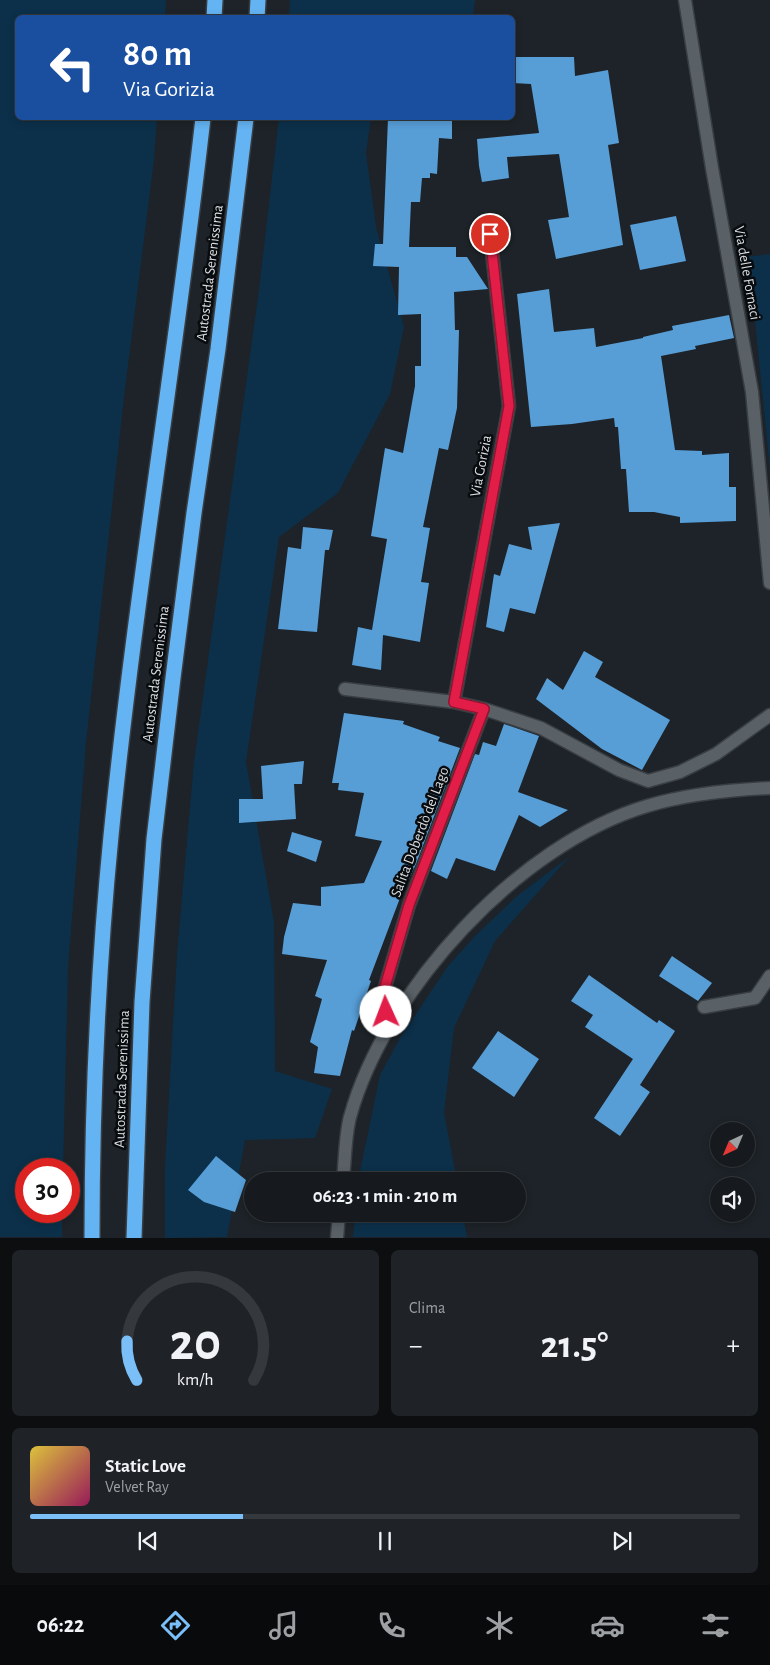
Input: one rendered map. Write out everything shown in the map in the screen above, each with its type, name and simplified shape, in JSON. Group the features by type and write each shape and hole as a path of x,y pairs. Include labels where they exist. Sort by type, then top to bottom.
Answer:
{"highway":[{"path":"214,15 215,0"},
{"path":"257,15 258,0"},
{"name":"Autostrada Serenissima","path":"92,1238 99,1004 111,837 130,672 203,120"},
{"name":"Autostrada Serenissima","path":"134,1238 142,1002 154,839 194,513 218,349 246,120"}],"street":[{"name":"Via delle Fornaci","path":"685,0 712,168 752,392 770,583"},
{"name":"Via Gorizia","path":"454,702 509,406 490,234"},
{"path":"345,689 454,702 484,709 540,728 619,770 648,781 680,772 716,754 770,715"},
{"name":"Salita Doberdò del Lago","path":"390,1026 382,997 406,914 484,709"},
{"path":"344,1172 349,1119 368,1065 390,1026 437,957 483,908 542,859 595,827 646,806 705,793 770,788"},
{"path":"704,1007 755,998 770,976"},
{"path":"337,1238 338,1222"}],"shaded area":[{"path":"0,0 166,0 165,15 15,15 15,120 157,120 154,160 124,397 86,743 68,968 63,1158 15,1158 15,1223 62,1223 62,1237 0,1237"},
{"path":"290,0 475,0 473,15 289,15"},
{"path":"279,120 371,120 366,153 376,227 404,327 390,394 338,493 279,537 246,762 274,922 275,1071 332,1089 315,1138 245,1140 227,1237 165,1238 165,1167 177,954 194,762 259,290"},
{"path":"770,254 770,469 754,311 745,257"},
{"path":"569,857 495,941 454,1028 444,1113 455,1172 360,1172 380,1075 400,1038 448,966 475,936 517,896"},
{"path":"354,1222 464,1222 467,1237 353,1237"}],"building":[{"path":"515,57 574,57 575,76 608,70 619,143 608,145 623,245 556,259 548,220 569,217 559,154 507,157 509,178 482,182 477,139 539,133 531,84 515,83"},
{"path":"388,120 452,120 452,139 439,138 437,174 430,173 430,178 422,178 420,202 411,202 409,247 456,247 456,257 467,257 488,289 454,292 455,330 459,330 457,408 448,450 439,448 423,527 430,528 421,582 429,583 420,642 383,635 381,670 352,665 358,627 372,630 387,539 371,536 385,448 403,453 415,386 415,366 421,366 421,314 398,315 399,267 373,266 375,244 383,244"},
{"path":"676,216 686,261 640,270 630,225"},
{"path":"549,289 554,332 594,328 596,347 673,330 672,326 729,315 734,338 695,346 696,349 661,356 675,450 702,451 702,455 729,453 729,487 736,487 736,521 680,523 680,517 654,512 629,512 626,469 621,469 618,427 615,427 614,418 531,427 517,294"},
{"path":"560,523 535,614 510,608 504,632 486,627 494,574 500,576 509,544 532,550 528,527"},
{"path":"303,527 333,530 329,550 325,550 317,632 278,629 288,547 301,549"},
{"path":"584,651 603,662 595,677 670,720 642,770 602,749 536,699 547,678 563,690"},
{"path":"344,713 404,721 403,724 440,737 438,741 460,748 369,980 371,981 354,1031 352,1030 340,1076 314,1073 318,1047 310,1042 322,999 315,996 327,960 282,954 284,937 293,903 321,906 321,887 364,883 382,841 355,836 364,793 338,790 339,783 332,783"},
{"path":"504,724 539,736 518,792 568,810 540,827 519,815 495,871 456,858 447,879 431,871 475,754 479,755 483,742 496,746"},
{"path":"304,761 302,784 294,784 296,819 239,823 239,799 263,799 261,766"},
{"path":"292,832 322,841 316,862 287,851"},
{"path":"672,956 712,983 698,1001 659,976"},
{"path":"589,975 657,1023 659,1020 675,1031 640,1085 650,1092 620,1136 594,1118 633,1059 585,1027 593,1015 571,1001"},
{"path":"498,1031 539,1059 514,1097 472,1068"},
{"path":"216,1156 244,1178 244,1186 235,1212 204,1202 188,1190"}],"route":[{"path":"386,1012 382,997 409,905 484,709 454,702 509,406 490,234"}]}
